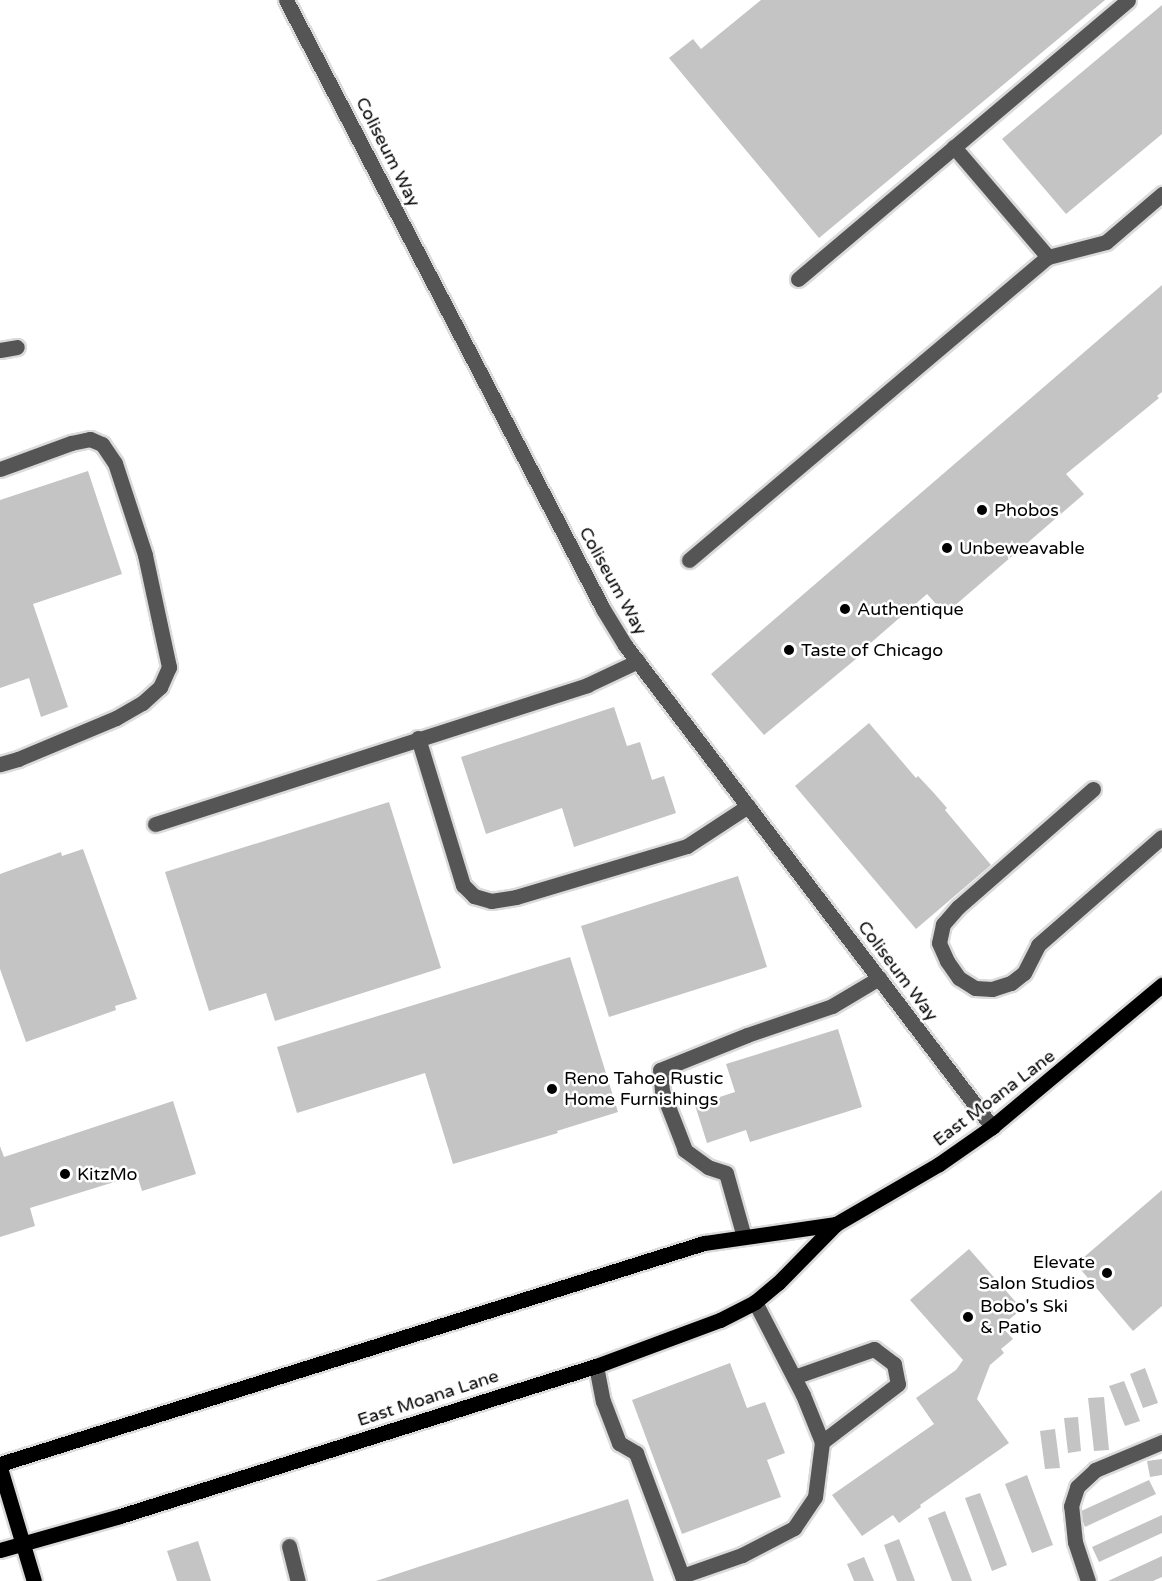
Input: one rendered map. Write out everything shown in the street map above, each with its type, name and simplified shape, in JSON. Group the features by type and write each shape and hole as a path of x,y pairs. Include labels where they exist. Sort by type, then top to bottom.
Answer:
{"main road":[{"name":"East Moana Lane","path":"0,1550 111,1519 596,1366 688,1333 755,1302 778,1283 836,1224 885,1198 992,1128 1162,985"},
{"name":"East Moana Lane","path":"0,1466 682,1250 744,1237 836,1224"},
{"path":"0,1466 34,1581"}],"street":[{"name":"Coliseum Way","path":"286,0 603,609 638,661 992,1128"},
{"path":"798,279 1128,0"},
{"path":"954,147 1048,257"},
{"path":"689,560 1048,257 1106,242 1162,194"},
{"path":"0,350 17,347"},
{"path":"0,469 71,443 90,439 102,444 115,463 145,555 169,667 160,687 142,703 116,718 18,759 0,764"},
{"path":"155,824 587,685 638,661"},
{"path":"418,738 463,885 474,896 491,901 516,897 687,846 748,806"},
{"path":"1093,789 958,907 943,924 939,943 946,961 958,978 975,988 992,989 1011,983 1024,973 1038,945 1162,837"},
{"path":"744,1237 726,1173 708,1167 685,1150 662,1091 660,1070 832,1006 879,978"},
{"path":"596,1366 603,1401 619,1443 636,1453 682,1579 742,1555 794,1528 815,1497 822,1442 794,1377 755,1302"},
{"path":"794,1377 874,1348 894,1364 898,1384 822,1442"},
{"path":"1088,1581 1075,1542 1071,1506 1077,1487 1095,1470 1162,1442"},
{"path":"289,1546 298,1581"}],"building":[{"path":"761,0 1105,0 819,238 669,58 693,39 701,49"},
{"path":"1162,5 1162,134 1066,214 1002,139"},
{"path":"1162,285 1162,392 1157,396 1159,398 1066,474 1084,494 945,614 927,594 866,647 868,649 764,735 711,674"},
{"path":"88,471 122,574 33,604 68,707 41,717 29,678 0,688 0,500"},
{"path":"614,707 627,746 640,742 652,780 664,776 676,813 574,847 562,808 486,834 461,757"},
{"path":"869,723 916,778 918,776 947,808 945,810 991,865 916,929 795,786"},
{"path":"389,802 441,968 275,1021 266,993 209,1011 165,872"},
{"path":"83,849 137,999 115,1006 116,1010 26,1042 0,969 0,874 61,852 62,856"},
{"path":"738,876 767,967 609,1017 581,926"},
{"path":"570,957 618,1112 557,1131 558,1133 453,1164 425,1073 297,1113 277,1047"},
{"path":"838,1029 862,1107 750,1142 746,1130 707,1143 695,1105 735,1092 726,1064"},
{"path":"173,1101 196,1174 142,1191 137,1175 30,1208 35,1226 0,1237 0,1146 4,1157"},
{"path":"1162,1190 1162,1306 1133,1331 1076,1264"},
{"path":"969,1249 1022,1309 1001,1326 1013,1339 1001,1349 1004,1353 990,1365 977,1399 1009,1443 920,1505 921,1507 899,1523 893,1515 862,1536 832,1495 934,1424 916,1398 956,1370 963,1360 910,1300"},
{"path":"730,1363 747,1408 765,1402 785,1453 767,1460 781,1497 682,1534 632,1400"},
{"path":"1145,1368 1158,1403 1143,1408 1130,1374"},
{"path":"1124,1381 1140,1421 1125,1426 1109,1386"},
{"path":"1104,1397 1109,1450 1094,1451 1088,1398"},
{"path":"1078,1417 1081,1451 1068,1453 1064,1418"},
{"path":"1055,1429 1060,1468 1045,1469 1040,1431"},
{"path":"1162,1459 1162,1475 1150,1477 1147,1461"},
{"path":"1027,1475 1053,1545 1032,1553 1005,1484"},
{"path":"1149,1480 1156,1494 1085,1527 1079,1512"},
{"path":"980,1493 1007,1565 992,1571 965,1498"},
{"path":"628,1499 654,1581 376,1581 418,1567"},
{"path":"945,1511 972,1581 952,1581 928,1518"},
{"path":"1162,1515 1162,1533 1099,1562 1092,1547"},
{"path":"899,1539 915,1581 897,1581 884,1545"},
{"path":"198,1541 211,1581 177,1581 167,1551"},
{"path":"1162,1556 1162,1577 1153,1581 1108,1581"},
{"path":"864,1557 874,1581 854,1581 847,1564"}],"place":[{"name":"Phobos","path":"982,510"},
{"name":"Unbeweavable","path":"947,548"},
{"name":"Authentique","path":"845,609"},
{"name":"Taste of Chicago","path":"789,650"},
{"name":"Reno Tahoe Rustic Home Furnishings","path":"552,1089"},
{"name":"KitzMo","path":"65,1174"},
{"name":"Elevate Salon Studios","path":"1107,1273"},
{"name":"Bobo's Ski & Patio","path":"968,1317"}]}
